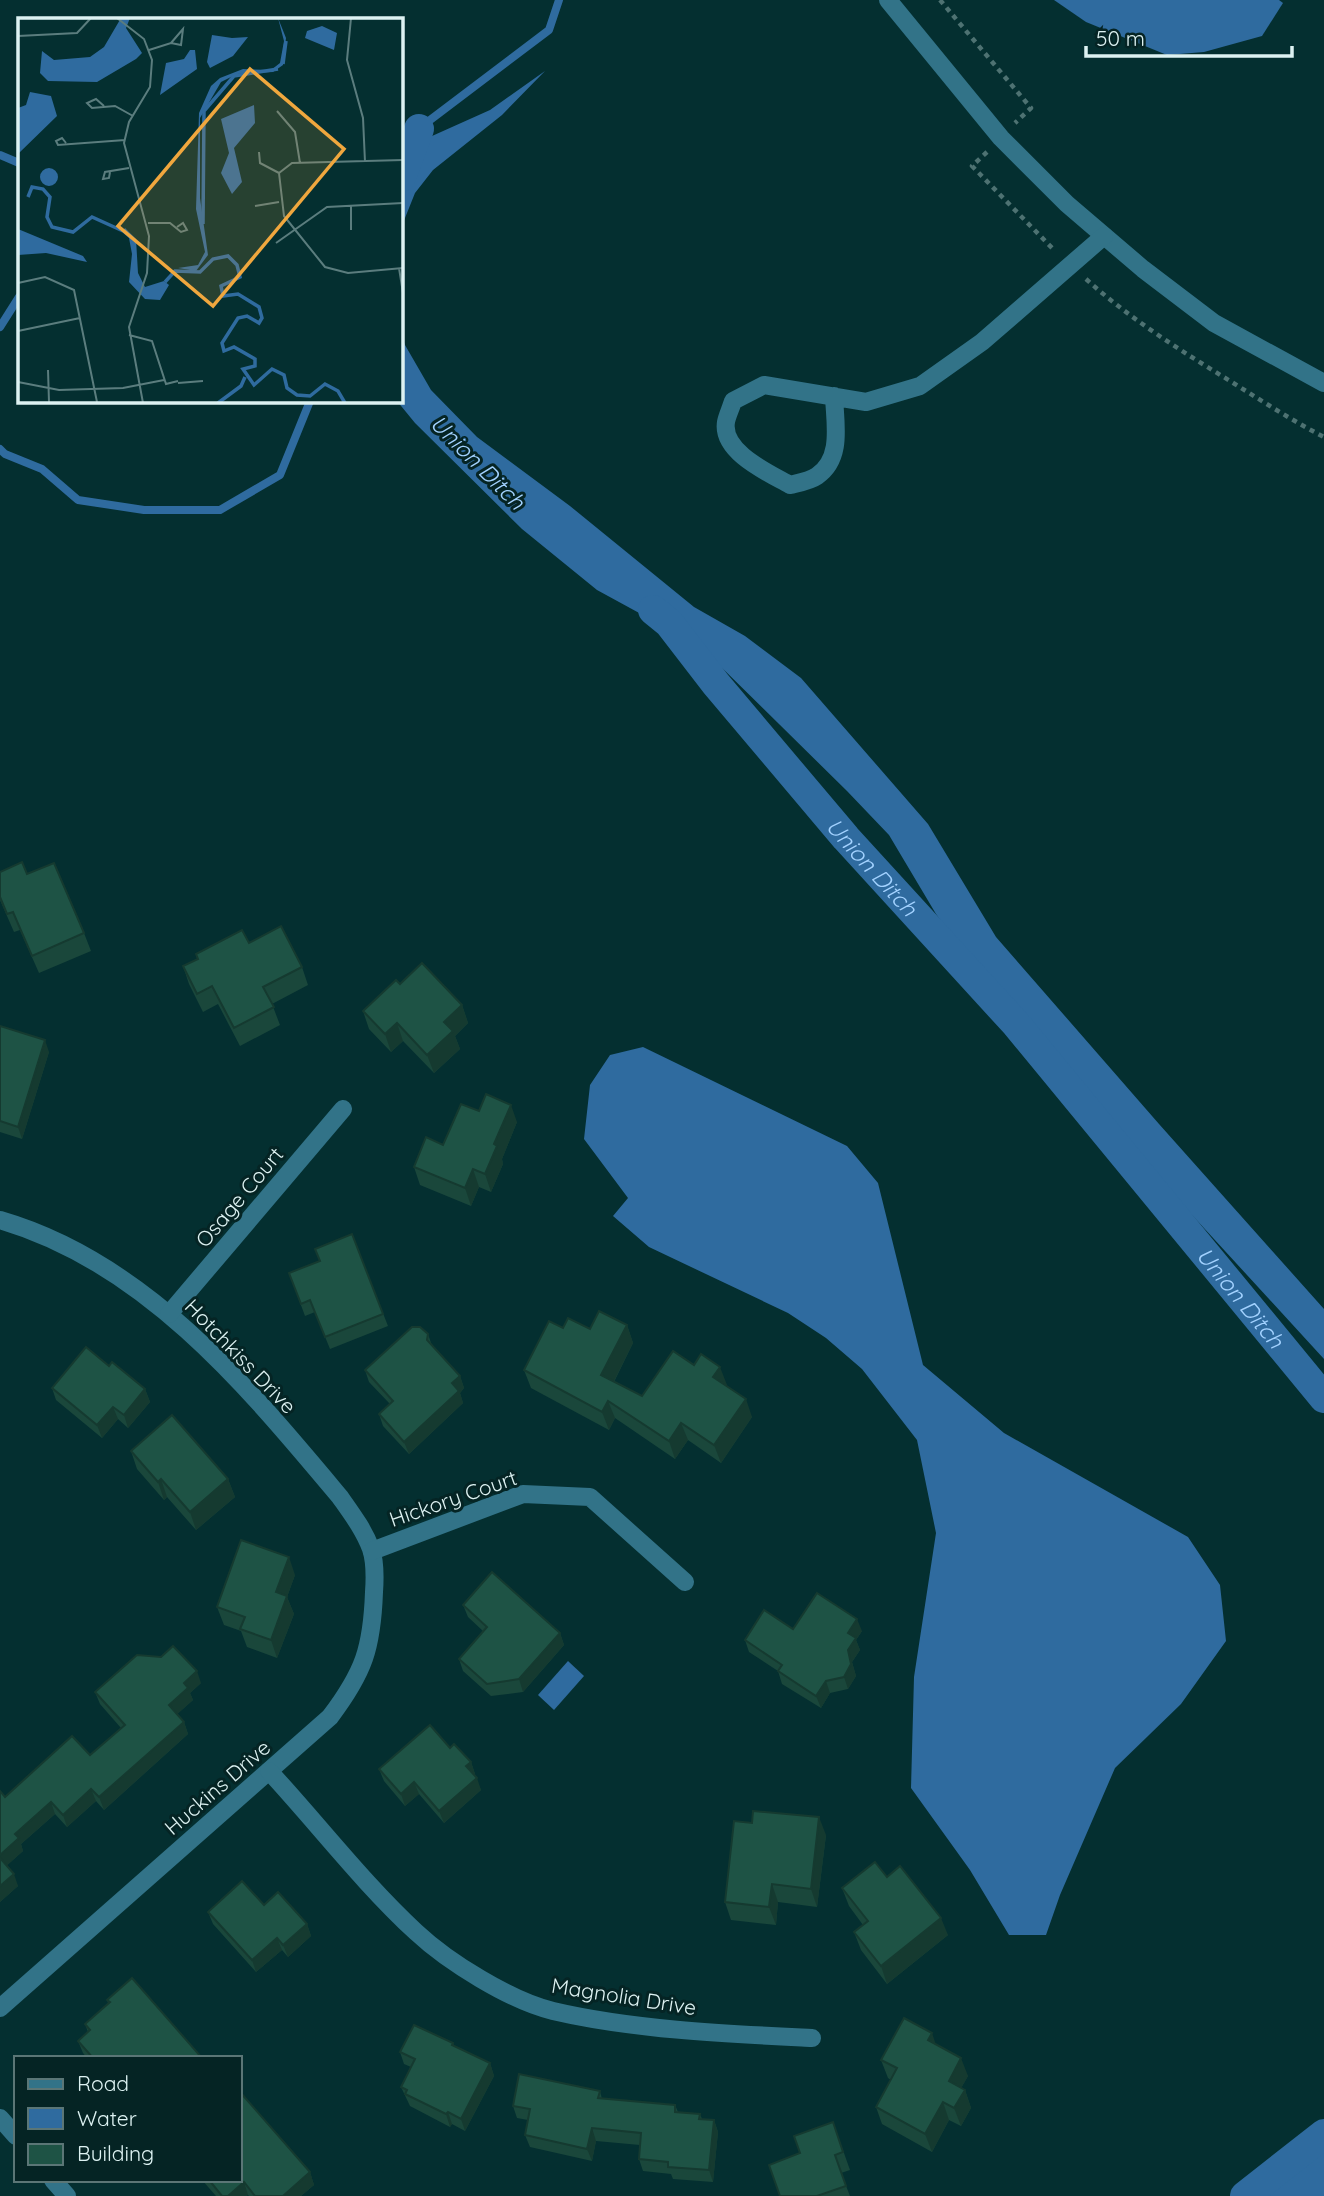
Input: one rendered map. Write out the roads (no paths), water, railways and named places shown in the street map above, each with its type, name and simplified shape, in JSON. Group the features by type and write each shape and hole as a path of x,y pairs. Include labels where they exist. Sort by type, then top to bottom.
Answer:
{"street":[{"path":"888,0 1001,138 1104,236 1214,323 1324,383"},
{"path":"834,396 836,440 832,461 816,477 790,485 750,463 731,444 725,425 733,401 764,385 834,396 866,402 920,386 982,342 1104,236"},
{"name":"Osage Court","path":"169,1314 343,1109"},
{"name":"Hotchkiss Drive","path":"0,1220 28,1228 74,1250 117,1276 169,1314 224,1367 318,1471 359,1525 372,1551"},
{"name":"Hickory Court","path":"372,1551 523,1494 590,1497 685,1582"},
{"name":"Huckins Drive","path":"0,2008 330,1717 359,1674 369,1648 373,1620 372,1551"},
{"name":"Magnolia Drive","path":"269,1771 417,1933 468,1970 521,1998 552,2011 628,2023 729,2034 812,2038"},
{"path":"0,2118 14,2134"},
{"path":"55,2182 67,2196"}],"water":[{"path":"1054,0 1279,0 1283,3 1262,36 1204,52 1167,55 1086,22"},
{"path":"545,71 502,115 433,170 415,193 402,226 402,156 432,136 490,110"},
{"path":"402,337 431,390 477,437 570,506 694,607 745,636 801,678 928,824 996,937 1324,1309 1324,1359 1049,1059 974,967 936,914 889,835 847,791 715,661 663,626 597,590 522,529 415,423 398,402 402,402"},
{"path":"643,1047 847,1146 878,1183 923,1365 1004,1433 1188,1537 1220,1585 1226,1641 1181,1704 1115,1768 1060,1895 1046,1935 1009,1935 970,1870 911,1788 914,1677 936,1533 917,1440 862,1369 826,1338 788,1313 649,1247 613,1216 628,1198 584,1139 590,1085 610,1055"},
{"path":"568,1661 584,1676 554,1710 538,1695"},
{"path":"1324,2144 1324,2196 1257,2196 1316,2151"}],"waterway":[{"path":"402,141 549,30 559,0"},
{"name":"Union Ditch","path":"402,174 419,129"},
{"path":"0,155 18,163"},
{"path":"0,327 18,299"},
{"path":"0,449 5,454 42,469 78,500 144,510 220,510 280,475 310,402"},
{"name":"Union Ditch","path":"653,610 669,623 716,684 846,838 1016,1024 1324,1398"},
{"name":"Union Ditch","path":"1245,2196 1324,2134"}]}
